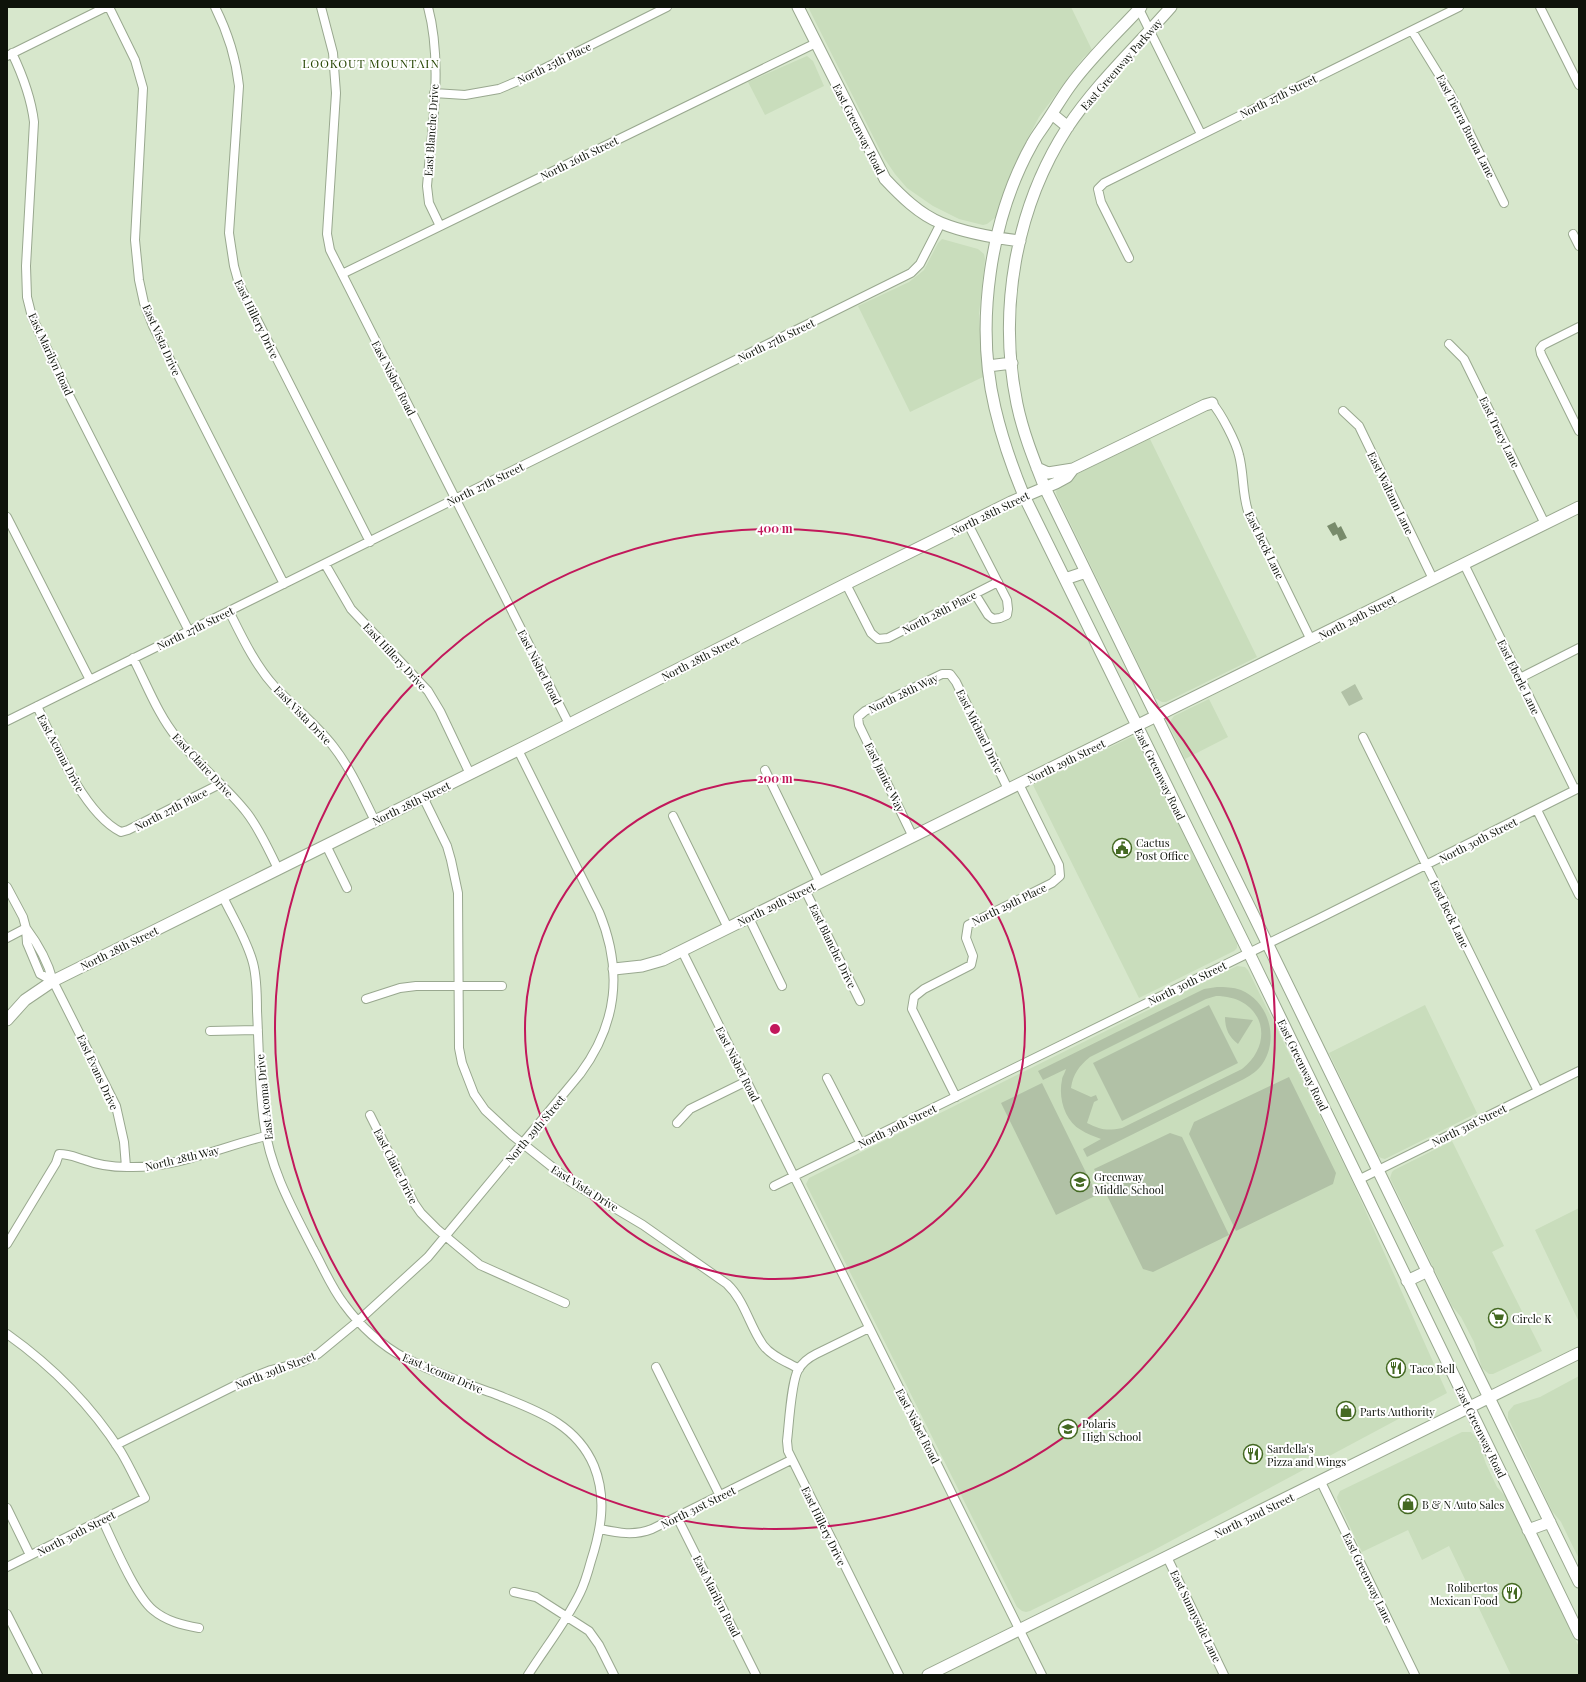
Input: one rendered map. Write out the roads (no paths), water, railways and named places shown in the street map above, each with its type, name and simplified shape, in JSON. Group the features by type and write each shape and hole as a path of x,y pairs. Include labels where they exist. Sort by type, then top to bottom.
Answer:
{"main road":[{"name":"East Greenway Road","path":"798,7 885,179 898,193 919,210 941,223 996,238 1020,241"},
{"name":"East Greenway Parkway","path":"1045,488 1027,442 1017,405 1012,363 1009,307 1014,269 1020,241 1029,209 1040,179 1052,152 1068,127 1092,94 1150,32 1171,7"},
{"name":"East Greenway Parkway","path":"1024,496 1004,442 994,406 988,366 986,346 986,306 996,238 1007,203 1032,144 1071,85 1139,8"},
{"path":"1052,114 1068,127"},
{"path":"988,366 1012,363"},
{"name":"North 28th Street","path":"1037,468 1048,473 1073,469 1205,404 1212,403"},
{"name":"North 28th Street","path":"7,1020 25,1000 53,981 423,798 846,584 1024,496 1068,477 1073,469"},
{"name":"East Greenway Road","path":"1045,488 1579,1582"},
{"name":"East Greenway Road","path":"1024,496 1249,953 1407,1282 1579,1634"},
{"name":"North 29th Street","path":"614,969 652,964 682,951 1579,507"},
{"path":"1065,579 1086,572"},
{"path":"1407,1282 1428,1272"},
{"name":"North 32nd Street","path":"928,1675 1321,1482 1579,1353"},
{"path":"1528,1530 1550,1522"}],"street":[{"path":"10,54 107,7"},
{"name":"East Vista Drive","path":"107,7 135,60 143,88 135,240 139,280 144,302 164,348 284,584"},
{"name":"East Hillery Drive","path":"215,7 232,45 239,86 229,233 234,266 239,284 370,542"},
{"name":"East Nisbet Road","path":"321,7 333,53 336,93 327,234 330,250 568,724"},
{"name":"East Blanche Drive","path":"428,7 434,42 434,93 427,186 429,203 440,226"},
{"name":"North 25th Place","path":"434,93 465,95 483,93 506,86 667,7"},
{"name":"North 27th Street","path":"1129,258 1101,202 1098,189 1104,183 1459,7"},
{"path":"1540,7 1579,85"},
{"path":"1139,8 1201,134"},
{"name":"East Tierra Buena Lane","path":"1412,30 1416,40 1449,91 1504,203"},
{"name":"North 26th Street","path":"342,274 816,43"},
{"name":"East Marilyn Road","path":"10,54 32,102 34,122 26,266 27,297 32,317 69,395 189,631"},
{"name":"North 27th Street","path":"7,721 911,273 920,264 941,223"},
{"path":"1573,234 1579,246"},
{"path":"1579,327 1543,345 1540,349 1541,354 1579,431"},
{"name":"East Tracy Lane","path":"1449,344 1464,359 1545,524"},
{"name":"East Beck Lane","path":"1212,403 1219,411 1239,455 1244,495 1248,511 1311,640"},
{"name":"East Waltann Lane","path":"1343,412 1359,426 1433,579"},
{"path":"7,517 90,680"},
{"path":"968,524 1007,600 1007,615 993,619 988,615 975,594"},
{"name":"East Hillery Drive","path":"325,564 351,609 428,691 440,710 470,774"},
{"name":"East Eberle Lane","path":"1464,564 1577,789"},
{"name":"North 28th Place","path":"846,584 871,633 878,639 888,638 998,582"},
{"name":"East Vista Drive","path":"229,611 262,671 332,744 341,756 352,774 375,821"},
{"path":"1520,678 1579,648"},
{"name":"East Claire Drive","path":"133,658 158,709 176,737 190,754 243,809 258,828 278,869"},
{"name":"North 28th Way","path":"858,717 864,711 935,677 942,674 950,674"},
{"name":"East Michael Drive","path":"950,674 956,682 1008,789"},
{"name":"East Acoma Drive","path":"37,706 73,778 86,798 115,829 121,832"},
{"name":"East Janice Way","path":"858,717 859,725 913,836"},
{"name":"East Beck Lane","path":"1363,737 1538,1091"},
{"path":"518,750 599,912 608,936 614,969"},
{"path":"765,770 820,882"},
{"name":"North 27th Place","path":"121,832 128,830 220,784"},
{"name":"North 29th Place","path":"956,1097 912,1009 914,997 924,989 971,965 973,956 966,938 968,925 1052,883 1060,876 1059,865 1019,784"},
{"name":"North 30th Street","path":"795,1176 1268,944 1577,789"},
{"name":"East Vista Drive","path":"423,798 447,846 456,878 459,916 459,1048 468,1082 485,1110 564,1178 643,1225 727,1284 738,1295 764,1345 775,1355 799,1369"},
{"path":"1537,810 1579,895"},
{"path":"673,816 728,928"},
{"path":"326,846 347,888"},
{"name":"East Evans Drive","path":"7,887 23,917 26,928 27,943 40,974 53,981 116,1106 124,1142 126,1168"},
{"name":"East Blanche Drive","path":"805,890 860,1001"},
{"name":"East Acoma Drive","path":"223,897 248,948 254,964 260,1077 266,1136 276,1171 286,1195 334,1289 343,1303 358,1321 378,1340 407,1359 432,1371 536,1410 555,1420 572,1434 594,1466 598,1478 602,1505 600,1529 585,1582 567,1616 528,1675"},
{"path":"749,918 782,986"},
{"path":"7,938 26,928"},
{"name":"East Nisbet Road","path":"682,951 1042,1675"},
{"name":"North 29th Street","path":"116,1445 253,1376 311,1358 358,1321 428,1257 580,1074 595,1053 607,1026 610,1014 614,969"},
{"path":"366,999 400,988 416,986 502,986"},
{"path":"210,1031 258,1030"},
{"name":"North 31st Street","path":"1358,1180 1579,1071"},
{"path":"827,1078 861,1144"},
{"path":"677,1122 690,1109 746,1081"},
{"name":"East Claire Drive","path":"370,1115 414,1203 421,1213 480,1265 565,1303"},
{"name":"North 28th Way","path":"7,1244 56,1163 59,1154 68,1154 85,1161 110,1166 142,1168 199,1156 266,1136"},
{"path":"774,1186 795,1176"},
{"path":"799,1369 808,1359 816,1354 869,1328"},
{"path":"7,1334 32,1352 81,1398 116,1445"},
{"path":"656,1366 720,1496"},
{"name":"East Hillery Drive","path":"799,1369 794,1385 787,1441 788,1451 791,1460 899,1675"},
{"name":"North 30th Street","path":"7,1567 145,1498 116,1445"},
{"name":"North 31st Street","path":"600,1529 630,1534 641,1533 677,1517 791,1460"},
{"name":"East Greenway Lane","path":"1321,1482 1415,1675"},
{"path":"7,1508 30,1556"},
{"name":"East Marilyn Road","path":"677,1517 756,1675"},
{"path":"102,1519 143,1599 153,1610 167,1620 199,1628"},
{"name":"East Sunnyside Lane","path":"1167,1557 1224,1675"},
{"path":"514,1592 536,1597 589,1631 594,1637 614,1675"},
{"path":"7,1614 38,1675"}],"place":[{"name":"Cactus Post Office","path":"1122,848"},
{"name":"Greenway Middle School","path":"1080,1182"},
{"name":"Circle K","path":"1498,1318"},
{"name":"Taco Bell","path":"1396,1368"},
{"name":"Parts Authority","path":"1346,1411"},
{"name":"Polaris High School","path":"1068,1429"},
{"name":"Sardella's Pizza and Wings","path":"1253,1454"},
{"name":"B & N Auto Sales","path":"1408,1504"},
{"name":"Rolibertos Mexican Food","path":"1512,1593"}],"district":[{"name":"LOOKOUT MOUNTAIN","path":"371,63"}]}
